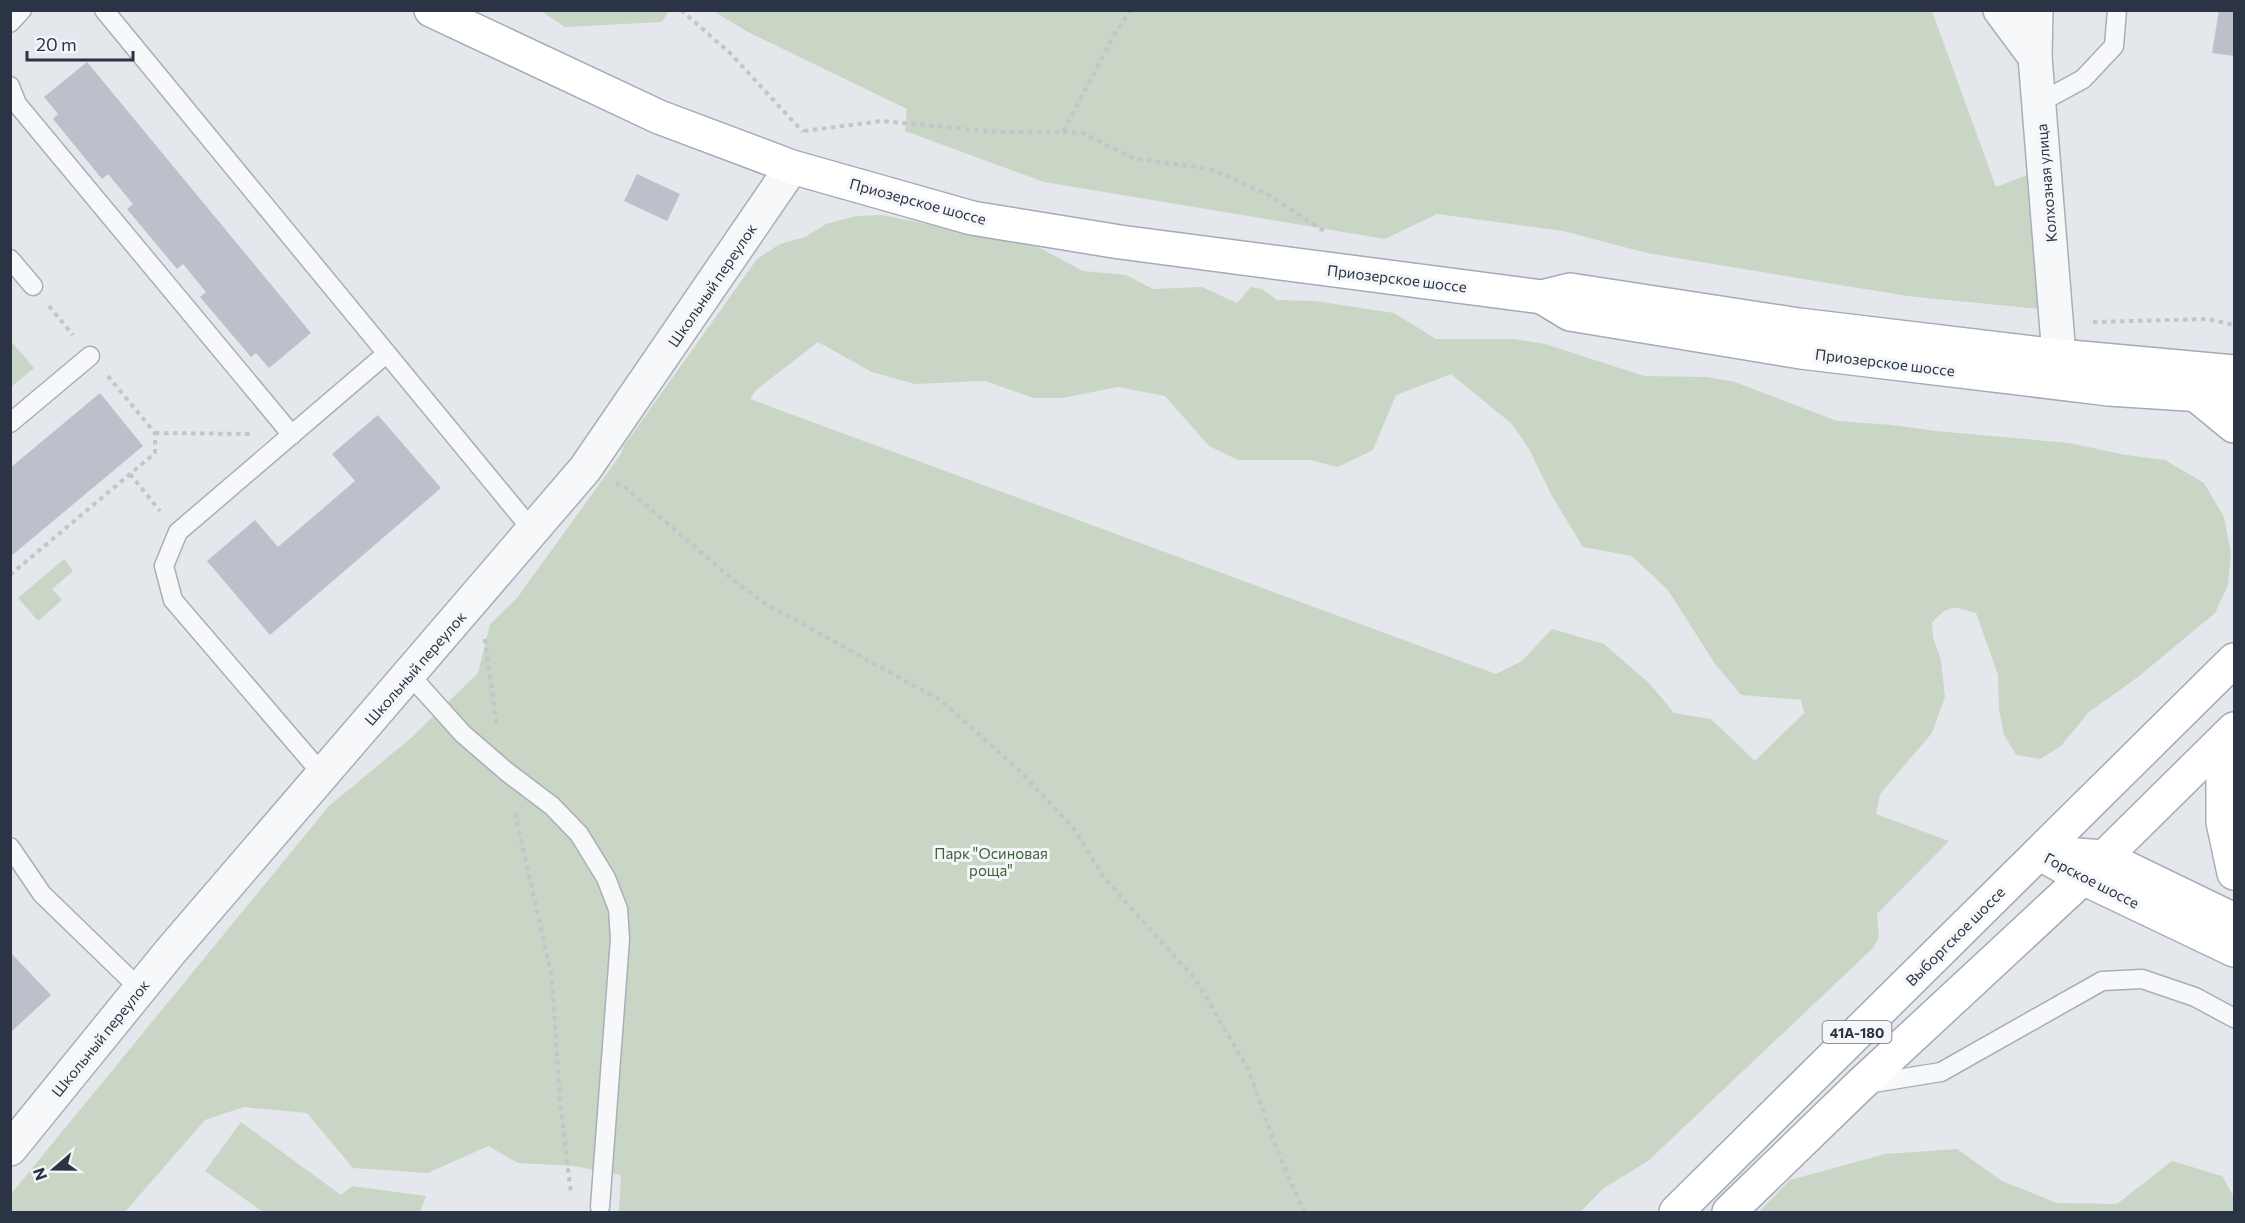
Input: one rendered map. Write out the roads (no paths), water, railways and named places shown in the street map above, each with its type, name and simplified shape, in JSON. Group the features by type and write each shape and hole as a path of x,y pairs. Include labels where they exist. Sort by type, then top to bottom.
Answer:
{"main road":[{"name":"Приозерское шоссе","path":"431,10 659,117 792,167 972,218 1132,243 1542,297 1570,290 1799,325 2060,356 2235,372"},
{"name":"Приозерское шоссе","path":"1542,297 1570,314 1801,352 2109,388 2235,397"},
{"path":"2195,394 2235,426"},
{"name":"Выборгское шоссе","path":"1676,1212 2235,660"},
{"name":"41А-180","path":"1729,1212 1860,1085 1959,995 2235,729"},
{"path":"2235,742 2223,773 2223,822 2235,873"},
{"name":"Горское шоссе","path":"2039,853 2093,867 2235,920"},
{"name":"Горское шоссе","path":"2093,867 2235,950"}],"street":[{"path":"2000,10 2035,57"},
{"name":"Колхозная улица","path":"2036,10 2035,57 2060,356"},
{"name":"Школьный переулок","path":"10,1149 140,989 585,469 792,167"}],"lane":[{"path":"10,23 22,10"},
{"path":"104,10 532,531"},
{"path":"2039,103 2083,79 2114,46 2117,10"},
{"path":"10,86 14,107 292,435"},
{"path":"10,259 33,286"},
{"path":"323,775 173,600 164,566 178,532 386,354"},
{"path":"10,423 90,356"},
{"path":"409,674 463,734 552,806 579,834 606,878 618,909 620,939 600,1207"},
{"path":"10,847 42,894 140,989"},
{"path":"1860,1085 1941,1072 2102,981 2142,979 2195,997 2235,1018"}],"park label":[{"name":"Парк \"Осиновая роща\"","path":"991,862"}]}
